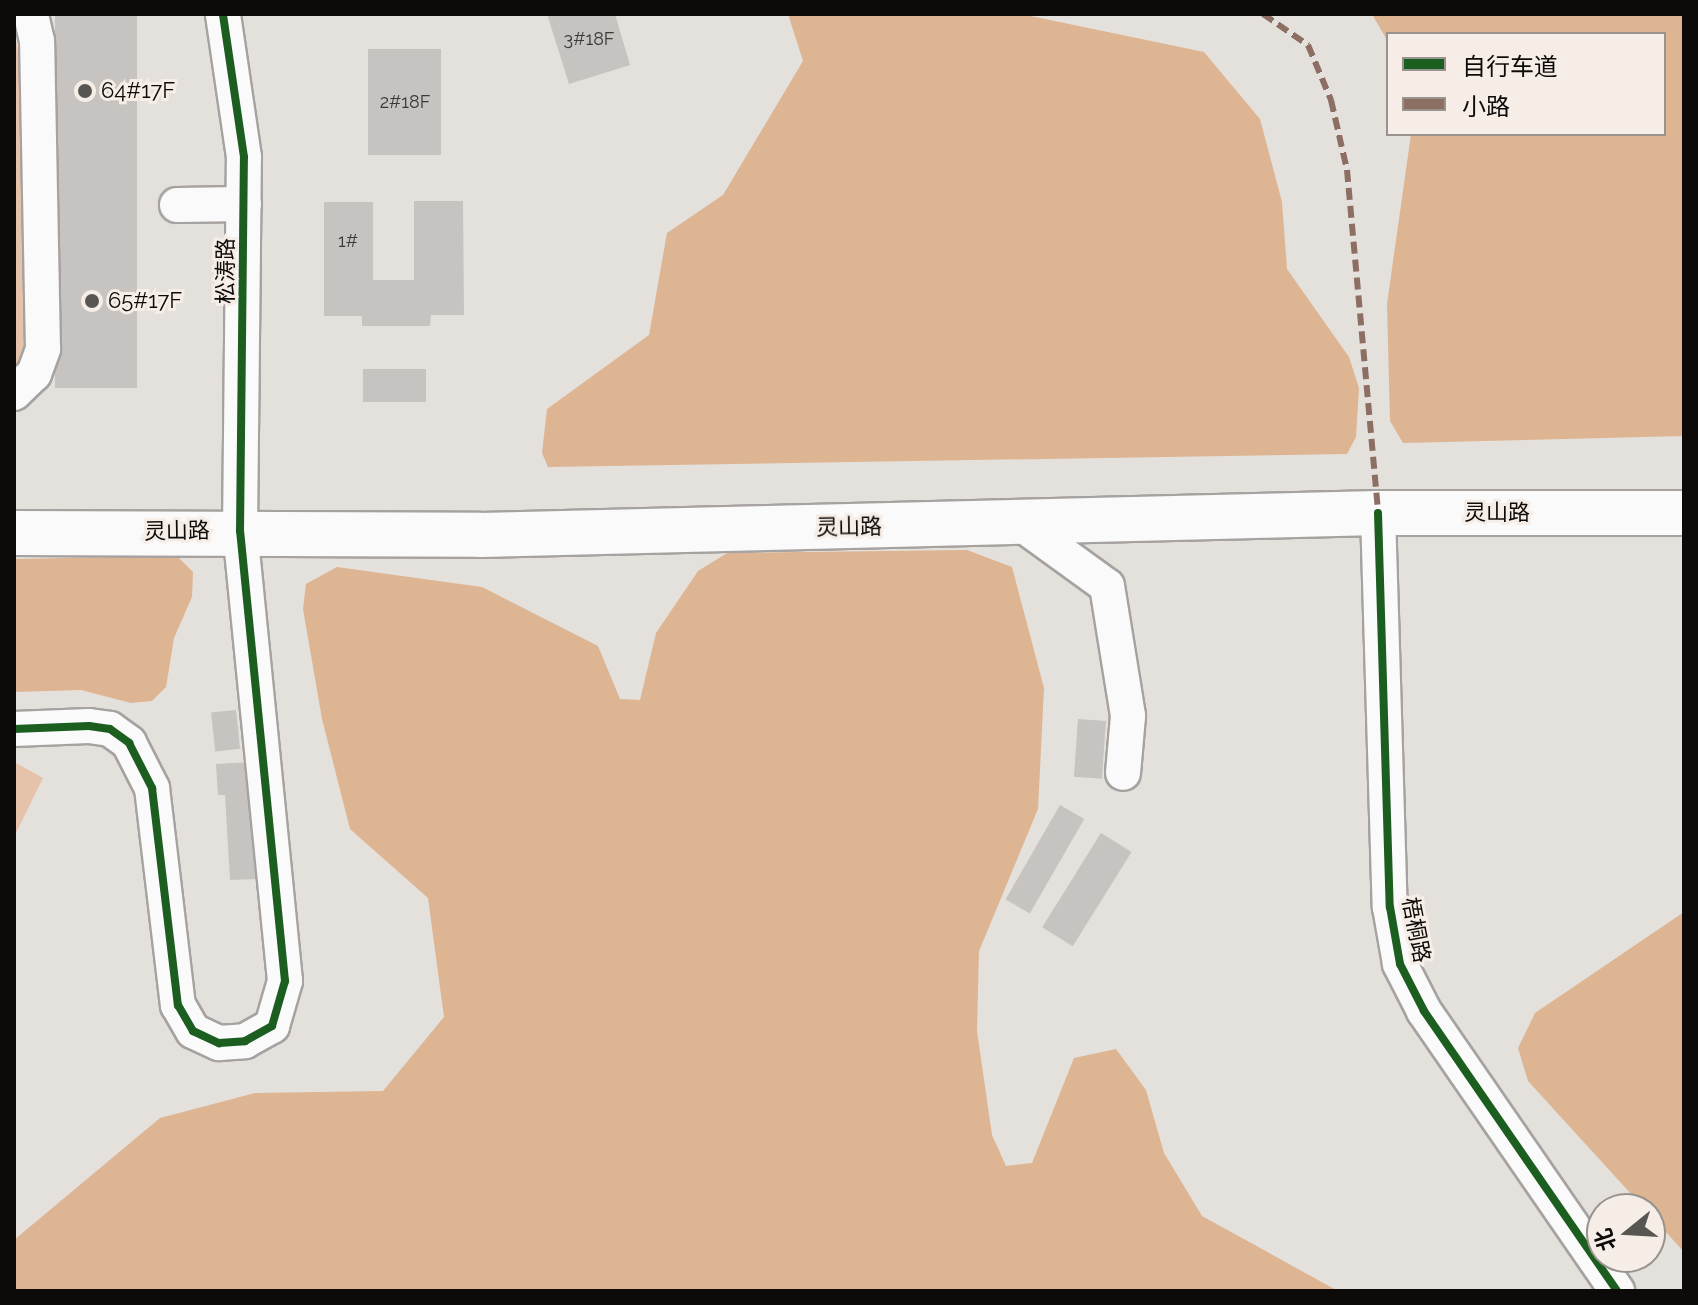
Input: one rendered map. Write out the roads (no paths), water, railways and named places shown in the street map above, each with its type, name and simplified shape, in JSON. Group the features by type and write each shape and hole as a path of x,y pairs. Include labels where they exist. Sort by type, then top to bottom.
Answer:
{"highway":[{"name":"灵山路","path":"14,533 240,531 480,535 1378,513 1684,513"}],"street":[{"path":"14,393 34,374 43,349 37,41 31,14"},
{"name":"松涛路","path":"14,729 89,726 110,729 129,743 152,788 178,1005 193,1031 219,1043 245,1041 272,1026 285,981 240,531 244,204 236,79 223,14"},
{"path":"177,205 244,204"},
{"name":"梧桐路","path":"1378,513 1390,907 1400,964 1424,1011 1617,1291"},
{"path":"1020,523 1107,586 1128,716 1123,773"}],"place":[{"name":"64#17F","path":"85,91"},
{"name":"65#17F","path":"92,301"}]}
